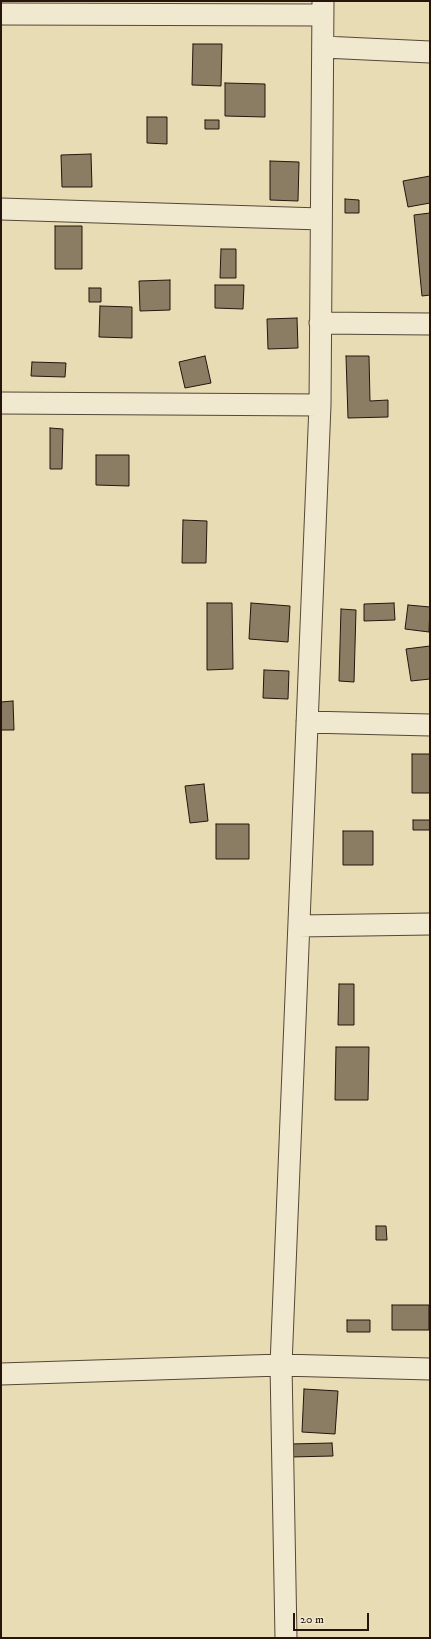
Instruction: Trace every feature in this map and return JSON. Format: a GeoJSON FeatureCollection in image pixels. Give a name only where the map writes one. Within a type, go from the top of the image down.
{"type":"FeatureCollection","features":[{"type":"Feature","properties":{"kind":"street"},"geometry":{"type":"LineString","coordinates":[[1,14],[323,8],[320,405],[281,1364],[286,1638]]}},
{"type":"Feature","properties":{"kind":"street"},"geometry":{"type":"LineString","coordinates":[[322,47],[430,52]]}},
{"type":"Feature","properties":{"kind":"street"},"geometry":{"type":"LineString","coordinates":[[1,209],[321,219]]}},
{"type":"Feature","properties":{"kind":"street"},"geometry":{"type":"LineString","coordinates":[[320,323],[430,324]]}},
{"type":"Feature","properties":{"kind":"street"},"geometry":{"type":"LineString","coordinates":[[1,403],[320,405]]}},
{"type":"Feature","properties":{"kind":"street"},"geometry":{"type":"LineString","coordinates":[[307,722],[430,725]]}},
{"type":"Feature","properties":{"kind":"street"},"geometry":{"type":"LineString","coordinates":[[299,926],[430,924]]}},
{"type":"Feature","properties":{"kind":"street"},"geometry":{"type":"LineString","coordinates":[[1,1374],[281,1364],[430,1368]]}},
{"type":"Feature","properties":{"kind":"building"},"geometry":{"type":"Polygon","coordinates":[[[193,44],[222,44],[221,86],[192,85],[193,44]]]}},
{"type":"Feature","properties":{"kind":"building"},"geometry":{"type":"Polygon","coordinates":[[[225,83],[265,84],[265,117],[225,116],[225,83]]]}},
{"type":"Feature","properties":{"kind":"building"},"geometry":{"type":"Polygon","coordinates":[[[147,117],[167,117],[167,144],[147,143],[147,117]]]}},
{"type":"Feature","properties":{"kind":"building"},"geometry":{"type":"Polygon","coordinates":[[[205,120],[219,120],[219,129],[205,129],[205,120]]]}},
{"type":"Feature","properties":{"kind":"building"},"geometry":{"type":"Polygon","coordinates":[[[91,154],[92,187],[62,187],[61,155],[91,154]]]}},
{"type":"Feature","properties":{"kind":"building"},"geometry":{"type":"Polygon","coordinates":[[[270,161],[299,162],[298,201],[270,200],[270,161]]]}},
{"type":"Feature","properties":{"kind":"building"},"geometry":{"type":"Polygon","coordinates":[[[430,176],[430,203],[408,207],[403,181],[430,176]]]}},
{"type":"Feature","properties":{"kind":"building"},"geometry":{"type":"Polygon","coordinates":[[[345,199],[359,200],[359,213],[345,213],[345,199]]]}},
{"type":"Feature","properties":{"kind":"building"},"geometry":{"type":"Polygon","coordinates":[[[430,213],[430,295],[422,296],[414,215],[430,213]]]}},
{"type":"Feature","properties":{"kind":"building"},"geometry":{"type":"Polygon","coordinates":[[[55,226],[82,226],[82,269],[55,269],[55,226]]]}},
{"type":"Feature","properties":{"kind":"building"},"geometry":{"type":"Polygon","coordinates":[[[221,249],[236,249],[236,278],[220,278],[221,249]]]}},
{"type":"Feature","properties":{"kind":"building"},"geometry":{"type":"Polygon","coordinates":[[[170,280],[170,310],[140,311],[139,281],[170,280]]]}},
{"type":"Feature","properties":{"kind":"building"},"geometry":{"type":"Polygon","coordinates":[[[215,285],[244,285],[243,309],[215,308],[215,285]]]}},
{"type":"Feature","properties":{"kind":"building"},"geometry":{"type":"Polygon","coordinates":[[[89,288],[101,288],[101,302],[89,302],[89,288]]]}},
{"type":"Feature","properties":{"kind":"building"},"geometry":{"type":"Polygon","coordinates":[[[100,306],[132,307],[132,338],[99,337],[100,306]]]}},
{"type":"Feature","properties":{"kind":"building"},"geometry":{"type":"Polygon","coordinates":[[[297,318],[298,348],[268,349],[267,319],[297,318]]]}},
{"type":"Feature","properties":{"kind":"building"},"geometry":{"type":"Polygon","coordinates":[[[205,356],[211,383],[185,388],[179,362],[205,356]]]}},
{"type":"Feature","properties":{"kind":"building"},"geometry":{"type":"Polygon","coordinates":[[[346,356],[369,356],[370,401],[388,400],[388,417],[348,418],[346,356]]]}},
{"type":"Feature","properties":{"kind":"building"},"geometry":{"type":"Polygon","coordinates":[[[32,362],[66,363],[65,377],[31,376],[32,362]]]}},
{"type":"Feature","properties":{"kind":"building"},"geometry":{"type":"Polygon","coordinates":[[[50,428],[63,429],[62,469],[50,469],[50,428]]]}},
{"type":"Feature","properties":{"kind":"building"},"geometry":{"type":"Polygon","coordinates":[[[96,455],[129,455],[129,486],[96,485],[96,455]]]}},
{"type":"Feature","properties":{"kind":"building"},"geometry":{"type":"Polygon","coordinates":[[[183,520],[207,521],[206,563],[182,563],[183,520]]]}},
{"type":"Feature","properties":{"kind":"building"},"geometry":{"type":"Polygon","coordinates":[[[207,603],[232,603],[233,669],[207,670],[207,603]]]}},
{"type":"Feature","properties":{"kind":"building"},"geometry":{"type":"Polygon","coordinates":[[[251,603],[290,606],[288,642],[249,639],[251,603]]]}},
{"type":"Feature","properties":{"kind":"building"},"geometry":{"type":"Polygon","coordinates":[[[394,603],[395,620],[364,621],[364,604],[394,603]]]}},
{"type":"Feature","properties":{"kind":"building"},"geometry":{"type":"Polygon","coordinates":[[[408,605],[430,607],[429,632],[405,629],[408,605]]]}},
{"type":"Feature","properties":{"kind":"building"},"geometry":{"type":"Polygon","coordinates":[[[341,609],[356,610],[354,682],[339,681],[341,609]]]}},
{"type":"Feature","properties":{"kind":"building"},"geometry":{"type":"Polygon","coordinates":[[[430,646],[430,679],[411,681],[406,649],[430,646]]]}},
{"type":"Feature","properties":{"kind":"building"},"geometry":{"type":"Polygon","coordinates":[[[264,670],[289,671],[288,699],[263,698],[264,670]]]}},
{"type":"Feature","properties":{"kind":"building"},"geometry":{"type":"Polygon","coordinates":[[[13,701],[14,730],[1,730],[1,702],[13,701]]]}},
{"type":"Feature","properties":{"kind":"building"},"geometry":{"type":"Polygon","coordinates":[[[412,754],[430,754],[430,793],[412,793],[412,754]]]}},
{"type":"Feature","properties":{"kind":"building"},"geometry":{"type":"Polygon","coordinates":[[[204,784],[208,821],[190,823],[185,786],[204,784]]]}},
{"type":"Feature","properties":{"kind":"building"},"geometry":{"type":"Polygon","coordinates":[[[413,820],[430,820],[430,830],[413,830],[413,820]]]}},
{"type":"Feature","properties":{"kind":"building"},"geometry":{"type":"Polygon","coordinates":[[[216,824],[249,824],[249,859],[216,859],[216,824]]]}},
{"type":"Feature","properties":{"kind":"building"},"geometry":{"type":"Polygon","coordinates":[[[343,831],[373,831],[373,865],[343,865],[343,831]]]}},
{"type":"Feature","properties":{"kind":"building"},"geometry":{"type":"Polygon","coordinates":[[[339,984],[354,984],[354,1025],[338,1025],[339,984]]]}},
{"type":"Feature","properties":{"kind":"building"},"geometry":{"type":"Polygon","coordinates":[[[336,1047],[369,1047],[368,1100],[335,1100],[336,1047]]]}},
{"type":"Feature","properties":{"kind":"building"},"geometry":{"type":"Polygon","coordinates":[[[376,1226],[386,1226],[387,1240],[376,1240],[376,1226]]]}},
{"type":"Feature","properties":{"kind":"building"},"geometry":{"type":"Polygon","coordinates":[[[392,1305],[429,1305],[429,1330],[392,1330],[392,1305]]]}},
{"type":"Feature","properties":{"kind":"building"},"geometry":{"type":"Polygon","coordinates":[[[347,1320],[370,1320],[370,1332],[347,1332],[347,1320]]]}},
{"type":"Feature","properties":{"kind":"building"},"geometry":{"type":"Polygon","coordinates":[[[304,1389],[338,1391],[335,1434],[302,1432],[304,1389]]]}},
{"type":"Feature","properties":{"kind":"building"},"geometry":{"type":"Polygon","coordinates":[[[332,1443],[333,1456],[290,1457],[290,1444],[332,1443]]]}}]}
